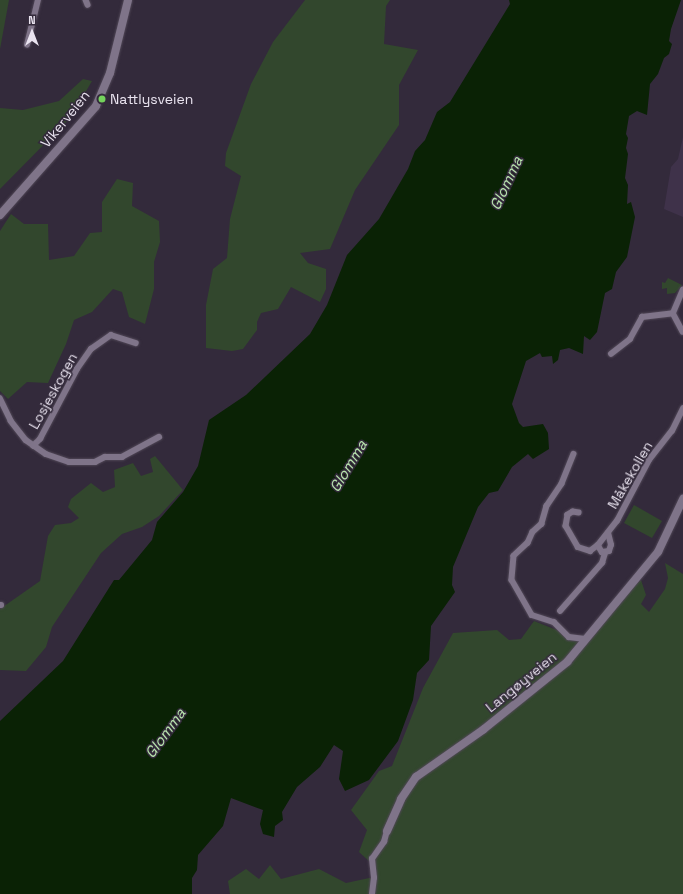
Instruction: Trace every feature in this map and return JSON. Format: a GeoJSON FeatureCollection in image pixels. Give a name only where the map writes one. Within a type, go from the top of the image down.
{"type":"FeatureCollection","features":[{"type":"Feature","properties":{"kind":"main road","name":"Vikerveien"},"geometry":{"type":"LineString","coordinates":[[0,215],[96,106],[110,73],[128,0]]}},
{"type":"Feature","properties":{"kind":"main road","name":"Langøyveien"},"geometry":{"type":"LineString","coordinates":[[387,831],[401,799],[416,777],[553,675],[645,568],[664,543],[683,499]]}},
{"type":"Feature","properties":{"kind":"street"},"geometry":{"type":"LineString","coordinates":[[27,45],[38,0]]}},
{"type":"Feature","properties":{"kind":"street"},"geometry":{"type":"LineString","coordinates":[[673,313],[683,290]]}},
{"type":"Feature","properties":{"kind":"street"},"geometry":{"type":"LineString","coordinates":[[673,313],[683,332]]}},
{"type":"Feature","properties":{"kind":"street"},"geometry":{"type":"LineString","coordinates":[[611,354],[630,339],[642,317],[673,313]]}},
{"type":"Feature","properties":{"kind":"street","name":"Losjeskogen"},"geometry":{"type":"LineString","coordinates":[[33,446],[40,439],[77,369],[91,349],[111,336],[136,342]]}},
{"type":"Feature","properties":{"kind":"street"},"geometry":{"type":"LineString","coordinates":[[0,398],[19,433],[33,446],[69,462],[86,463],[105,457],[128,455],[159,437]]}},
{"type":"Feature","properties":{"kind":"street","name":"Måkekollen"},"geometry":{"type":"LineString","coordinates":[[598,545],[621,514],[649,460],[672,431],[683,408]]}},
{"type":"Feature","properties":{"kind":"street"},"geometry":{"type":"LineString","coordinates":[[574,454],[562,484],[547,506],[542,524],[514,556],[512,580],[532,615],[554,622],[569,637],[585,639]]}},
{"type":"Feature","properties":{"kind":"street"},"geometry":{"type":"LineString","coordinates":[[579,513],[573,512],[566,520],[566,526],[573,541],[583,550],[590,551],[598,545],[605,553]]}},
{"type":"Feature","properties":{"kind":"street"},"geometry":{"type":"LineString","coordinates":[[560,611],[600,567],[605,553],[611,548],[608,533]]}},
{"type":"Feature","properties":{"kind":"street"},"geometry":{"type":"LineString","coordinates":[[372,894],[374,878],[372,859],[384,842],[387,831]]}},
{"type":"Feature","properties":{"kind":"shaded area"},"geometry":{"type":"Polygon","coordinates":[[[0,0],[9,0],[0,49],[0,0]]]}},
{"type":"Feature","properties":{"kind":"shaded area"},"geometry":{"type":"Polygon","coordinates":[[[305,0],[390,0],[386,6],[384,44],[418,50],[399,85],[399,125],[355,190],[330,249],[300,253],[308,263],[326,269],[326,289],[320,302],[291,287],[278,309],[261,313],[257,322],[257,330],[243,349],[232,351],[206,348],[206,305],[213,269],[227,258],[230,219],[241,176],[225,166],[226,153],[251,84],[273,42],[305,0]]]}},
{"type":"Feature","properties":{"kind":"shaded area"},"geometry":{"type":"Polygon","coordinates":[[[83,79],[92,81],[71,117],[0,189],[0,108],[23,110],[59,101],[83,79]]]}},
{"type":"Feature","properties":{"kind":"shaded area"},"geometry":{"type":"Polygon","coordinates":[[[683,137],[683,217],[664,209],[671,167],[678,159],[683,137]]]}},
{"type":"Feature","properties":{"kind":"shaded area"},"geometry":{"type":"Polygon","coordinates":[[[117,179],[133,183],[132,206],[159,221],[160,242],[154,262],[154,289],[145,324],[129,317],[122,292],[113,289],[92,312],[74,320],[66,344],[48,383],[27,382],[8,399],[0,391],[0,231],[11,214],[24,224],[48,224],[49,260],[74,256],[90,233],[102,232],[102,202],[117,179]]]}},
{"type":"Feature","properties":{"kind":"shaded area"},"geometry":{"type":"Polygon","coordinates":[[[668,278],[682,285],[675,293],[667,294],[667,288],[662,289],[662,282],[665,283],[668,278]]]}},
{"type":"Feature","properties":{"kind":"shaded area"},"geometry":{"type":"Polygon","coordinates":[[[155,456],[183,490],[159,516],[142,527],[122,534],[101,553],[52,627],[46,647],[26,671],[0,670],[0,609],[40,581],[48,536],[55,525],[71,523],[79,518],[68,507],[71,499],[91,483],[103,492],[115,487],[114,470],[133,463],[141,476],[153,472],[150,459],[155,456]]]}},
{"type":"Feature","properties":{"kind":"shaded area"},"geometry":{"type":"Polygon","coordinates":[[[634,505],[662,521],[652,538],[624,523],[634,505]]]}},
{"type":"Feature","properties":{"kind":"shaded area"},"geometry":{"type":"Polygon","coordinates":[[[665,563],[683,574],[683,894],[230,894],[228,881],[246,869],[259,879],[270,865],[281,879],[319,869],[346,883],[374,877],[372,864],[359,852],[367,830],[351,810],[379,771],[392,766],[423,688],[453,633],[497,630],[509,640],[521,639],[534,621],[574,637],[590,637],[628,592],[641,580],[646,595],[641,604],[649,612],[665,589],[668,578],[665,563]]]}},
{"type":"Feature","properties":{"kind":"water","name":"Glomma"},"geometry":{"type":"Polygon","coordinates":[[[509,0],[681,0],[671,29],[669,41],[672,44],[669,54],[664,58],[658,74],[650,84],[647,115],[637,111],[629,116],[626,134],[628,138],[626,148],[628,154],[625,178],[628,185],[627,204],[631,202],[635,217],[627,257],[616,272],[612,289],[605,293],[597,332],[590,340],[584,336],[583,354],[569,348],[560,350],[558,360],[553,364],[552,356],[542,357],[540,353],[526,361],[512,404],[519,423],[523,427],[543,424],[548,433],[549,449],[533,459],[528,454],[512,467],[498,491],[489,493],[478,507],[453,567],[452,585],[455,592],[431,626],[429,660],[417,673],[413,700],[398,741],[369,780],[345,791],[339,779],[343,751],[334,745],[320,767],[297,787],[282,812],[283,820],[275,826],[274,837],[263,834],[260,824],[263,810],[231,798],[223,826],[198,855],[197,870],[192,878],[192,894],[0,894],[0,721],[63,661],[114,580],[119,580],[152,540],[157,522],[183,492],[198,466],[209,420],[246,395],[310,334],[327,305],[347,255],[379,219],[408,169],[415,151],[425,140],[437,112],[450,102],[510,4],[509,0]]]}},
{"type":"Feature","properties":{"kind":"place","name":"Nattlysveien"},"geometry":{"type":"Point","coordinates":[102,99]}}]}
